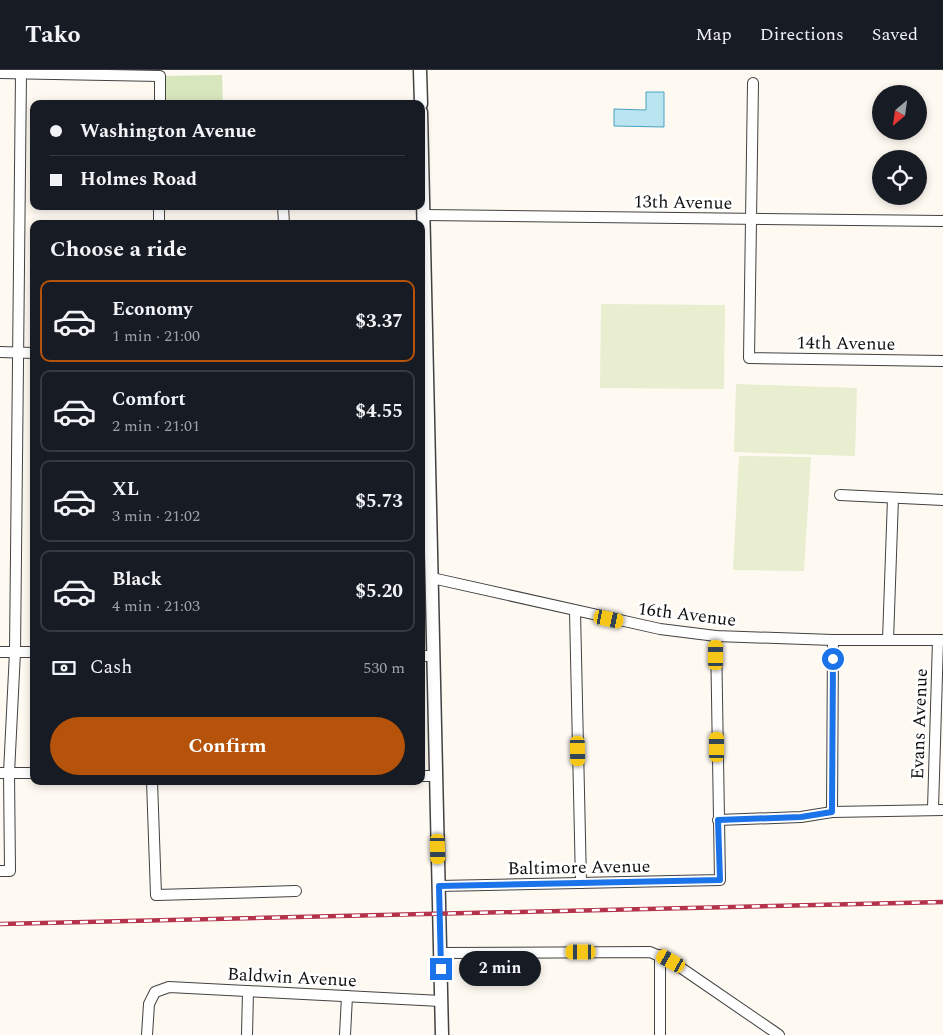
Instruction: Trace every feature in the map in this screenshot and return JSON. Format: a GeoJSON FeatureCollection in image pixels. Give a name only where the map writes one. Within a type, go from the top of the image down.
{"type":"FeatureCollection","features":[{"type":"Feature","properties":{"kind":"street"},"geometry":{"type":"LineString","coordinates":[[420,72],[421,100]]}},
{"type":"Feature","properties":{"kind":"street"},"geometry":{"type":"LineString","coordinates":[[0,73],[160,76],[160,100]]}},
{"type":"Feature","properties":{"kind":"street"},"geometry":{"type":"LineString","coordinates":[[5,871],[5,773],[15,652],[21,73]]}},
{"type":"Feature","properties":{"kind":"street"},"geometry":{"type":"LineString","coordinates":[[751,219],[753,83]]}},
{"type":"Feature","properties":{"kind":"street"},"geometry":{"type":"LineString","coordinates":[[424,210],[424,220]]}},
{"type":"Feature","properties":{"kind":"street","name":"13th Avenue"},"geometry":{"type":"LineString","coordinates":[[424,215],[943,221]]}},
{"type":"Feature","properties":{"kind":"street","name":"14th Avenue"},"geometry":{"type":"LineString","coordinates":[[751,219],[749,358],[943,361]]}},
{"type":"Feature","properties":{"kind":"street"},"geometry":{"type":"LineString","coordinates":[[0,352],[30,353]]}},
{"type":"Feature","properties":{"kind":"street"},"geometry":{"type":"LineString","coordinates":[[425,386],[432,578],[428,656],[436,776],[442,1035]]}},
{"type":"Feature","properties":{"kind":"street"},"geometry":{"type":"LineString","coordinates":[[840,495],[943,500]]}},
{"type":"Feature","properties":{"kind":"street"},"geometry":{"type":"LineString","coordinates":[[888,640],[893,498]]}},
{"type":"Feature","properties":{"kind":"street","name":"16th Avenue"},"geometry":{"type":"LineString","coordinates":[[432,578],[660,630],[716,636],[833,640],[940,640]]}},
{"type":"Feature","properties":{"kind":"street"},"geometry":{"type":"LineString","coordinates":[[575,612],[581,883]]}},
{"type":"Feature","properties":{"kind":"street"},"geometry":{"type":"LineString","coordinates":[[716,636],[718,820],[801,817],[832,812],[938,810]]}},
{"type":"Feature","properties":{"kind":"street"},"geometry":{"type":"LineString","coordinates":[[832,812],[833,640]]}},
{"type":"Feature","properties":{"kind":"street","name":"Evans Avenue"},"geometry":{"type":"LineString","coordinates":[[938,810],[940,640]]}},
{"type":"Feature","properties":{"kind":"street"},"geometry":{"type":"LineString","coordinates":[[0,652],[30,652]]}},
{"type":"Feature","properties":{"kind":"street"},"geometry":{"type":"LineString","coordinates":[[5,773],[30,773]]}},
{"type":"Feature","properties":{"kind":"street"},"geometry":{"type":"LineString","coordinates":[[425,776],[436,776]]}},
{"type":"Feature","properties":{"kind":"street"},"geometry":{"type":"LineString","coordinates":[[152,785],[156,895],[296,891]]}},
{"type":"Feature","properties":{"kind":"street","name":"Baltimore Avenue"},"geometry":{"type":"LineString","coordinates":[[439,886],[720,880],[718,820]]}},
{"type":"Feature","properties":{"kind":"street"},"geometry":{"type":"LineString","coordinates":[[441,953],[640,952],[660,955],[779,1035]]}},
{"type":"Feature","properties":{"kind":"street"},"geometry":{"type":"LineString","coordinates":[[660,955],[660,1035]]}},
{"type":"Feature","properties":{"kind":"street","name":"Baldwin Avenue"},"geometry":{"type":"LineString","coordinates":[[147,1035],[149,1004],[155,992],[170,987],[441,1001]]}},
{"type":"Feature","properties":{"kind":"street"},"geometry":{"type":"LineString","coordinates":[[247,1035],[248,991]]}},
{"type":"Feature","properties":{"kind":"street"},"geometry":{"type":"LineString","coordinates":[[345,1035],[347,996]]}},
{"type":"Feature","properties":{"kind":"green space"},"geometry":{"type":"Polygon","coordinates":[[[222,75],[223,100],[160,100],[160,76],[222,75]]]}},
{"type":"Feature","properties":{"kind":"green space"},"geometry":{"type":"Polygon","coordinates":[[[601,304],[725,305],[724,389],[600,388],[601,304]]]}},
{"type":"Feature","properties":{"kind":"green space"},"geometry":{"type":"Polygon","coordinates":[[[736,384],[857,388],[855,456],[734,452],[736,384]]]}},
{"type":"Feature","properties":{"kind":"green space"},"geometry":{"type":"Polygon","coordinates":[[[739,456],[811,457],[804,571],[733,570],[739,456]]]}},
{"type":"Feature","properties":{"kind":"water"},"geometry":{"type":"Polygon","coordinates":[[[646,92],[664,92],[664,127],[614,126],[614,109],[646,110],[646,92]]]}},
{"type":"Feature","properties":{"kind":"railway"},"geometry":{"type":"LineString","coordinates":[[0,924],[943,902]]}},
{"type":"Feature","properties":{"kind":"route"},"geometry":{"type":"LineString","coordinates":[[441,969],[439,886],[720,880],[718,820],[801,817],[832,812],[833,659]]}}]}
